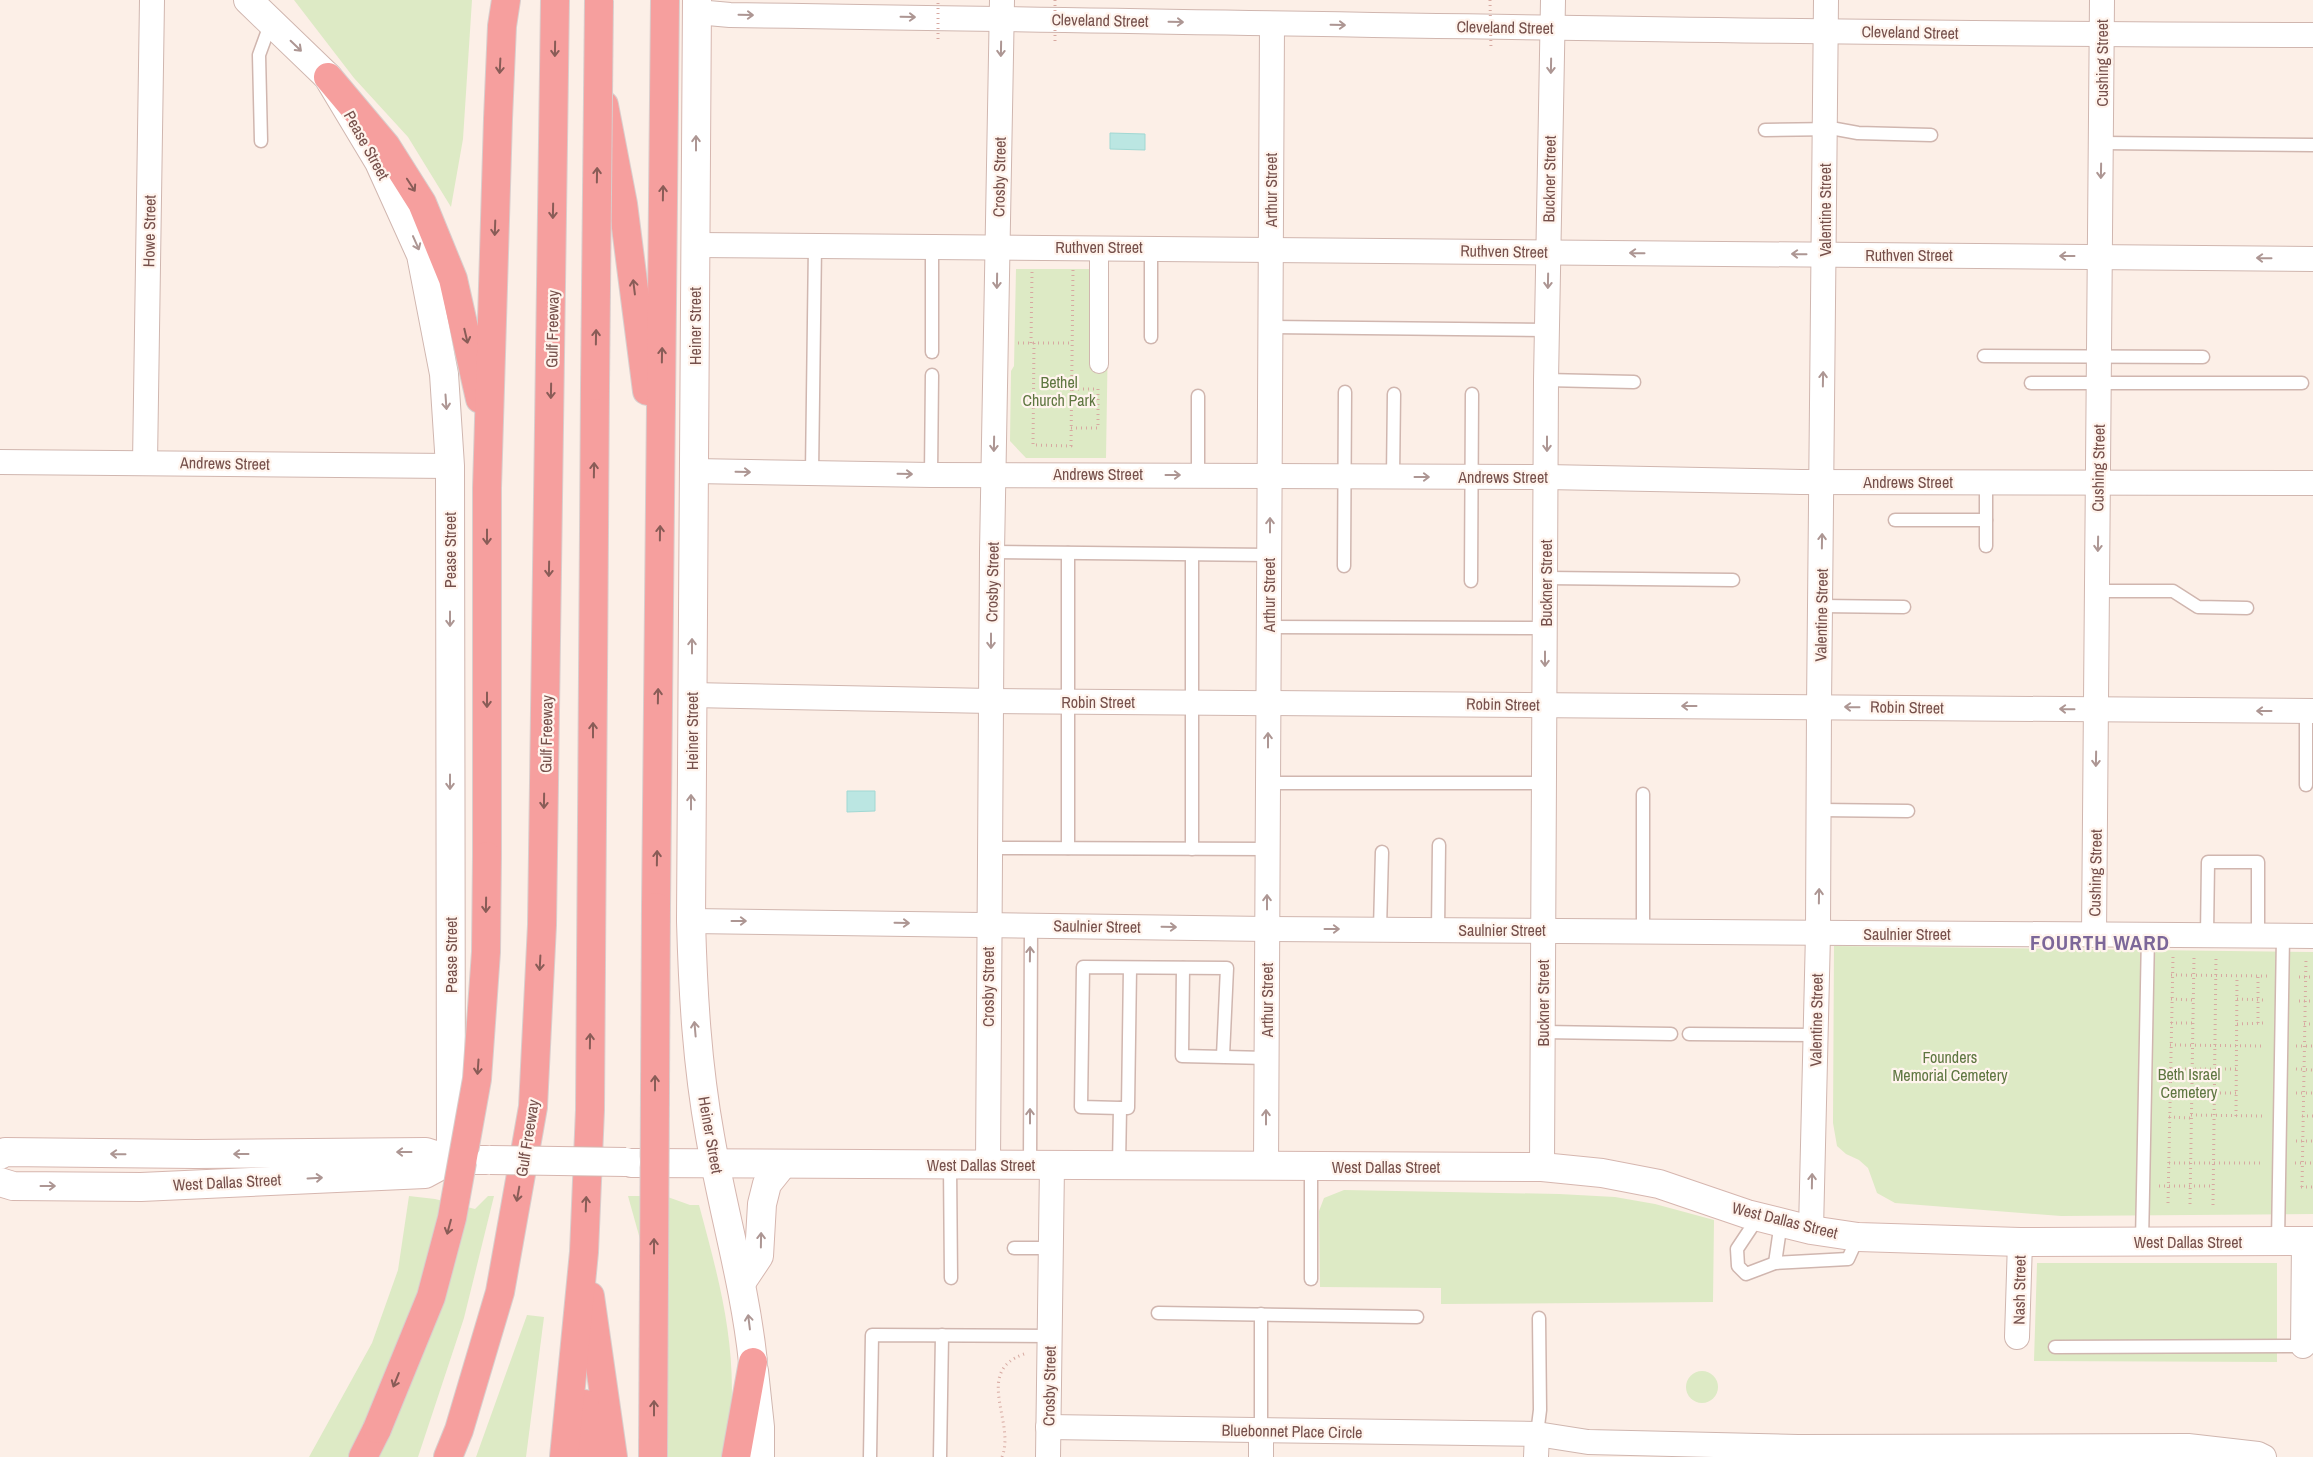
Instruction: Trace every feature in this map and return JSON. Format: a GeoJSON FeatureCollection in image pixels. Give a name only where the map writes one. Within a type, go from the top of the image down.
{"type":"FeatureCollection","features":[{"type":"Feature","properties":{"kind":"highway"},"geometry":{"type":"LineString","coordinates":[[365,1457],[431,1296],[452,1218],[477,1079],[486,952],[487,488],[498,119],[502,26],[506,0]]}},
{"type":"Feature","properties":{"kind":"highway","name":"Gulf Freeway"},"geometry":{"type":"LineString","coordinates":[[448,1457],[459,1430],[500,1292],[533,1107],[542,925],[550,520],[556,0]]}},
{"type":"Feature","properties":{"kind":"highway"},"geometry":{"type":"LineString","coordinates":[[584,0],[623,204],[660,491]]}},
{"type":"Feature","properties":{"kind":"highway"},"geometry":{"type":"LineString","coordinates":[[585,1457],[584,1252],[590,1110],[599,0]]}},
{"type":"Feature","properties":{"kind":"highway"},"geometry":{"type":"LineString","coordinates":[[653,1457],[656,907],[665,0]]}},
{"type":"Feature","properties":{"kind":"highway"},"geometry":{"type":"LineString","coordinates":[[328,77],[386,146],[422,203],[453,279],[480,398],[487,488]]}},
{"type":"Feature","properties":{"kind":"highway"},"geometry":{"type":"LineString","coordinates":[[564,1457],[584,1252]]}},
{"type":"Feature","properties":{"kind":"highway"},"geometry":{"type":"LineString","coordinates":[[584,1252],[613,1457]]}},
{"type":"Feature","properties":{"kind":"highway"},"geometry":{"type":"LineString","coordinates":[[736,1457],[753,1362]]}},
{"type":"Feature","properties":{"kind":"highway"},"geometry":{"type":"LineString","coordinates":[[443,1457],[459,1430]]}},
{"type":"Feature","properties":{"kind":"main road","name":"Pease Street"},"geometry":{"type":"LineString","coordinates":[[248,0],[328,77],[379,162],[421,255],[444,374],[450,466],[451,1160]]}},
{"type":"Feature","properties":{"kind":"main road","name":"Heiner Street"},"geometry":{"type":"LineString","coordinates":[[697,6],[691,921],[693,999],[698,1058],[716,1164],[742,1283],[760,1427],[760,1457]]}},
{"type":"Feature","properties":{"kind":"main road","name":"West Dallas Street"},"geometry":{"type":"LineString","coordinates":[[0,1155],[5,1152],[214,1154],[426,1152],[451,1160],[716,1164],[1542,1167],[1602,1173],[1659,1184],[1811,1230],[1858,1237],[2020,1242],[2298,1241]]}},
{"type":"Feature","properties":{"kind":"main road"},"geometry":{"type":"LineString","coordinates":[[214,1154],[214,1183]]}},
{"type":"Feature","properties":{"kind":"main road","name":"West Dallas Street"},"geometry":{"type":"LineString","coordinates":[[0,1182],[13,1186],[141,1187],[425,1174],[451,1160]]}},
{"type":"Feature","properties":{"kind":"main road"},"geometry":{"type":"LineString","coordinates":[[742,1283],[759,1256],[762,1204],[767,1184],[783,1164]]}},
{"type":"Feature","properties":{"kind":"street","name":"Howe Street"},"geometry":{"type":"LineString","coordinates":[[145,463],[152,0]]}},
{"type":"Feature","properties":{"kind":"street","name":"Buckner Street"},"geometry":{"type":"LineString","coordinates":[[1542,1167],[1546,380],[1552,0]]}},
{"type":"Feature","properties":{"kind":"street","name":"Valentine Street"},"geometry":{"type":"LineString","coordinates":[[1811,1230],[1820,810],[1819,707],[1825,255],[1826,0]]}},
{"type":"Feature","properties":{"kind":"street","name":"Cushing Street"},"geometry":{"type":"LineString","coordinates":[[2094,935],[2102,0]]}},
{"type":"Feature","properties":{"kind":"street","name":"Cleveland Street"},"geometry":{"type":"LineString","coordinates":[[697,6],[730,15],[1002,9],[1272,24],[2102,35],[2313,35]]}},
{"type":"Feature","properties":{"kind":"street","name":"Crosby Street"},"geometry":{"type":"LineString","coordinates":[[988,1165],[988,848],[1002,9]]}},
{"type":"Feature","properties":{"kind":"street","name":"Arthur Street"},"geometry":{"type":"LineString","coordinates":[[1266,1166],[1272,24]]}},
{"type":"Feature","properties":{"kind":"street","name":"Ruthven Street"},"geometry":{"type":"LineString","coordinates":[[696,245],[998,246],[2313,259]]}},
{"type":"Feature","properties":{"kind":"street"},"geometry":{"type":"LineString","coordinates":[[1099,247],[1099,364]]}},
{"type":"Feature","properties":{"kind":"street","name":"Andrews Street"},"geometry":{"type":"LineString","coordinates":[[0,462],[450,466]]}},
{"type":"Feature","properties":{"kind":"street","name":"Andrews Street"},"geometry":{"type":"LineString","coordinates":[[694,471],[931,475],[1270,475],[1822,482],[2313,483]]}},
{"type":"Feature","properties":{"kind":"street","name":"Robin Street"},"geometry":{"type":"LineString","coordinates":[[692,695],[991,702],[1269,702],[2310,711]]}},
{"type":"Feature","properties":{"kind":"street","name":"Saulnier Street"},"geometry":{"type":"LineString","coordinates":[[691,921],[1380,930],[2148,935],[2212,945],[2258,936],[2283,936],[2310,945]]}},
{"type":"Feature","properties":{"kind":"street","name":"Crosby Street"},"geometry":{"type":"LineString","coordinates":[[1041,1165],[1051,1248],[1048,1457]]}},
{"type":"Feature","properties":{"kind":"street"},"geometry":{"type":"LineString","coordinates":[[2298,1241],[2308,1346]]}},
{"type":"Feature","properties":{"kind":"street","name":"Nash Street"},"geometry":{"type":"LineString","coordinates":[[2017,1337],[2020,1242]]}},
{"type":"Feature","properties":{"kind":"street","name":"Bluebonnet Place Circle"},"geometry":{"type":"LineString","coordinates":[[1048,1427],[1261,1431],[1536,1446],[1588,1442],[1798,1452],[2188,1446],[2258,1454],[2264,1457]]}},
{"type":"Feature","properties":{"kind":"street"},"geometry":{"type":"LineString","coordinates":[[1261,1431],[1261,1457]]}},
{"type":"Feature","properties":{"kind":"lane"},"geometry":{"type":"LineString","coordinates":[[260,141],[259,55],[271,22]]}},
{"type":"Feature","properties":{"kind":"lane"},"geometry":{"type":"LineString","coordinates":[[1764,130],[1826,129],[1858,133],[1931,135]]}},
{"type":"Feature","properties":{"kind":"lane"},"geometry":{"type":"LineString","coordinates":[[2101,143],[2313,145]]}},
{"type":"Feature","properties":{"kind":"lane"},"geometry":{"type":"LineString","coordinates":[[812,473],[815,245]]}},
{"type":"Feature","properties":{"kind":"lane"},"geometry":{"type":"LineString","coordinates":[[932,246],[932,352]]}},
{"type":"Feature","properties":{"kind":"lane"},"geometry":{"type":"LineString","coordinates":[[1151,248],[1151,337]]}},
{"type":"Feature","properties":{"kind":"lane"},"geometry":{"type":"LineString","coordinates":[[1270,327],[1547,330]]}},
{"type":"Feature","properties":{"kind":"lane"},"geometry":{"type":"LineString","coordinates":[[1984,356],[2203,356]]}},
{"type":"Feature","properties":{"kind":"lane"},"geometry":{"type":"LineString","coordinates":[[931,475],[932,375]]}},
{"type":"Feature","properties":{"kind":"lane"},"geometry":{"type":"LineString","coordinates":[[1546,380],[1634,382]]}},
{"type":"Feature","properties":{"kind":"lane"},"geometry":{"type":"LineString","coordinates":[[2032,383],[2302,383]]}},
{"type":"Feature","properties":{"kind":"lane"},"geometry":{"type":"LineString","coordinates":[[1344,566],[1345,392]]}},
{"type":"Feature","properties":{"kind":"lane"},"geometry":{"type":"LineString","coordinates":[[1392,477],[1394,394]]}},
{"type":"Feature","properties":{"kind":"lane"},"geometry":{"type":"LineString","coordinates":[[1471,581],[1472,394]]}},
{"type":"Feature","properties":{"kind":"lane"},"geometry":{"type":"LineString","coordinates":[[1198,396],[1198,475]]}},
{"type":"Feature","properties":{"kind":"lane"},"geometry":{"type":"LineString","coordinates":[[1986,483],[1986,546]]}},
{"type":"Feature","properties":{"kind":"lane"},"geometry":{"type":"LineString","coordinates":[[1895,520],[1986,520]]}},
{"type":"Feature","properties":{"kind":"lane"},"geometry":{"type":"LineString","coordinates":[[992,552],[1269,555]]}},
{"type":"Feature","properties":{"kind":"lane"},"geometry":{"type":"LineString","coordinates":[[1068,553],[1068,848]]}},
{"type":"Feature","properties":{"kind":"lane"},"geometry":{"type":"LineString","coordinates":[[1192,555],[1192,849]]}},
{"type":"Feature","properties":{"kind":"lane"},"geometry":{"type":"LineString","coordinates":[[1546,578],[1733,580]]}},
{"type":"Feature","properties":{"kind":"lane"},"geometry":{"type":"LineString","coordinates":[[2097,591],[2173,591],[2198,607],[2247,608]]}},
{"type":"Feature","properties":{"kind":"lane"},"geometry":{"type":"LineString","coordinates":[[1821,606],[1904,607]]}},
{"type":"Feature","properties":{"kind":"lane"},"geometry":{"type":"LineString","coordinates":[[1269,626],[1545,628]]}},
{"type":"Feature","properties":{"kind":"lane"},"geometry":{"type":"LineString","coordinates":[[2306,785],[2310,711]]}},
{"type":"Feature","properties":{"kind":"lane"},"geometry":{"type":"LineString","coordinates":[[1268,782],[1544,783]]}},
{"type":"Feature","properties":{"kind":"lane"},"geometry":{"type":"LineString","coordinates":[[1642,931],[1643,794]]}},
{"type":"Feature","properties":{"kind":"lane"},"geometry":{"type":"LineString","coordinates":[[1820,810],[1908,810]]}},
{"type":"Feature","properties":{"kind":"lane"},"geometry":{"type":"LineString","coordinates":[[1438,930],[1439,845]]}},
{"type":"Feature","properties":{"kind":"lane"},"geometry":{"type":"LineString","coordinates":[[988,848],[1268,850]]}},
{"type":"Feature","properties":{"kind":"lane"},"geometry":{"type":"LineString","coordinates":[[1380,930],[1382,852]]}},
{"type":"Feature","properties":{"kind":"lane"},"geometry":{"type":"LineString","coordinates":[[2212,945],[2208,862],[2258,862],[2258,936]]}},
{"type":"Feature","properties":{"kind":"lane"},"geometry":{"type":"LineString","coordinates":[[1031,924],[1041,1165]]}},
{"type":"Feature","properties":{"kind":"lane"},"geometry":{"type":"LineString","coordinates":[[2142,1242],[2148,935]]}},
{"type":"Feature","properties":{"kind":"lane"},"geometry":{"type":"LineString","coordinates":[[2283,936],[2279,1163],[2298,1241]]}},
{"type":"Feature","properties":{"kind":"lane"},"geometry":{"type":"LineString","coordinates":[[1130,968],[1128,1108],[1081,1108],[1083,967],[1226,968],[1224,1056]]}},
{"type":"Feature","properties":{"kind":"lane"},"geometry":{"type":"LineString","coordinates":[[1183,968],[1182,1056],[1267,1058]]}},
{"type":"Feature","properties":{"kind":"lane"},"geometry":{"type":"LineString","coordinates":[[1543,1032],[1671,1034]]}},
{"type":"Feature","properties":{"kind":"lane"},"geometry":{"type":"LineString","coordinates":[[1689,1034],[1816,1036]]}},
{"type":"Feature","properties":{"kind":"lane"},"geometry":{"type":"LineString","coordinates":[[1120,1108],[1120,1165]]}},
{"type":"Feature","properties":{"kind":"lane"},"geometry":{"type":"LineString","coordinates":[[950,1165],[951,1278]]}},
{"type":"Feature","properties":{"kind":"lane"},"geometry":{"type":"LineString","coordinates":[[1311,1279],[1312,1166]]}},
{"type":"Feature","properties":{"kind":"lane"},"geometry":{"type":"LineString","coordinates":[[1770,1219],[1738,1249],[1738,1266],[1746,1274],[1775,1263],[1848,1259],[1858,1237]]}},
{"type":"Feature","properties":{"kind":"lane"},"geometry":{"type":"LineString","coordinates":[[1770,1219],[1775,1263]]}},
{"type":"Feature","properties":{"kind":"lane"},"geometry":{"type":"LineString","coordinates":[[1014,1248],[1051,1248]]}},
{"type":"Feature","properties":{"kind":"lane"},"geometry":{"type":"LineString","coordinates":[[1158,1313],[1417,1317]]}},
{"type":"Feature","properties":{"kind":"lane"},"geometry":{"type":"LineString","coordinates":[[1261,1314],[1261,1431]]}},
{"type":"Feature","properties":{"kind":"lane"},"geometry":{"type":"LineString","coordinates":[[1536,1446],[1540,1410],[1539,1318]]}},
{"type":"Feature","properties":{"kind":"lane"},"geometry":{"type":"LineString","coordinates":[[870,1457],[872,1335],[1050,1336]]}},
{"type":"Feature","properties":{"kind":"lane"},"geometry":{"type":"LineString","coordinates":[[940,1457],[942,1335]]}},
{"type":"Feature","properties":{"kind":"lane"},"geometry":{"type":"LineString","coordinates":[[2055,1347],[2308,1346]]}},
{"type":"Feature","properties":{"kind":"path"},"geometry":{"type":"LineString","coordinates":[[938,0],[938,39]]}},
{"type":"Feature","properties":{"kind":"path"},"geometry":{"type":"LineString","coordinates":[[1055,0],[1055,41]]}},
{"type":"Feature","properties":{"kind":"path"},"geometry":{"type":"LineString","coordinates":[[1490,0],[1490,50]]}},
{"type":"Feature","properties":{"kind":"path"},"geometry":{"type":"LineString","coordinates":[[1032,247],[1033,445],[1071,446],[1073,247]]}},
{"type":"Feature","properties":{"kind":"path"},"geometry":{"type":"LineString","coordinates":[[996,343],[1072,342]]}},
{"type":"Feature","properties":{"kind":"path"},"geometry":{"type":"LineString","coordinates":[[1071,428],[1098,428],[1098,389],[1072,389]]}},
{"type":"Feature","properties":{"kind":"path"},"geometry":{"type":"LineString","coordinates":[[2212,945],[2216,976],[2213,1205]]}},
{"type":"Feature","properties":{"kind":"path"},"geometry":{"type":"LineString","coordinates":[[2302,1187],[2305,1046],[2310,945]]}},
{"type":"Feature","properties":{"kind":"path"},"geometry":{"type":"LineString","coordinates":[[2190,1204],[2194,956]]}},
{"type":"Feature","properties":{"kind":"path"},"geometry":{"type":"LineString","coordinates":[[2168,1203],[2172,958]]}},
{"type":"Feature","properties":{"kind":"path"},"geometry":{"type":"LineString","coordinates":[[2171,976],[2282,976]]}},
{"type":"Feature","properties":{"kind":"path"},"geometry":{"type":"LineString","coordinates":[[2236,1116],[2238,976]]}},
{"type":"Feature","properties":{"kind":"path"},"geometry":{"type":"LineString","coordinates":[[2258,976],[2258,1024]]}},
{"type":"Feature","properties":{"kind":"path"},"geometry":{"type":"LineString","coordinates":[[2171,999],[2193,1000]]}},
{"type":"Feature","properties":{"kind":"path"},"geometry":{"type":"LineString","coordinates":[[2237,999],[2282,1000]]}},
{"type":"Feature","properties":{"kind":"path"},"geometry":{"type":"LineString","coordinates":[[2171,1023],[2193,1023]]}},
{"type":"Feature","properties":{"kind":"path"},"geometry":{"type":"LineString","coordinates":[[2237,1024],[2281,1023]]}},
{"type":"Feature","properties":{"kind":"path"},"geometry":{"type":"LineString","coordinates":[[2170,1044],[2313,1046]]}},
{"type":"Feature","properties":{"kind":"path"},"geometry":{"type":"LineString","coordinates":[[2170,1069],[2236,1069]]}},
{"type":"Feature","properties":{"kind":"path"},"geometry":{"type":"LineString","coordinates":[[2170,1093],[2236,1093]]}},
{"type":"Feature","properties":{"kind":"path"},"geometry":{"type":"LineString","coordinates":[[2170,1117],[2214,1115],[2313,1116]]}},
{"type":"Feature","properties":{"kind":"path"},"geometry":{"type":"LineString","coordinates":[[2169,1163],[2313,1164]]}},
{"type":"Feature","properties":{"kind":"path"},"geometry":{"type":"LineString","coordinates":[[2143,1186],[2212,1186]]}},
{"type":"Feature","properties":{"kind":"path"},"geometry":{"type":"LineString","coordinates":[[1002,1457],[1004,1422],[998,1402],[999,1379],[1012,1358],[1024,1354]]}},
{"type":"Feature","properties":{"kind":"green space"},"geometry":{"type":"Polygon","coordinates":[[[294,0],[472,0],[463,139],[451,207],[408,137],[354,78],[294,0]]]}},
{"type":"Feature","properties":{"kind":"green space","name":"Bethel Church Park"},"geometry":{"type":"Polygon","coordinates":[[[1016,269],[1109,269],[1106,458],[1026,458],[1010,441],[1016,269]]]}},
{"type":"Feature","properties":{"kind":"green space"},"geometry":{"type":"Polygon","coordinates":[[[1834,946],[2313,952],[2313,1214],[2061,1216],[1895,1203],[1877,1193],[1868,1168],[1837,1146],[1833,1123],[1834,946]]]}},
{"type":"Feature","properties":{"kind":"green space"},"geometry":{"type":"Polygon","coordinates":[[[1344,1190],[1559,1194],[1615,1197],[1655,1204],[1714,1220],[1713,1302],[1441,1304],[1441,1288],[1320,1287],[1319,1211],[1324,1198],[1344,1190]]]}},
{"type":"Feature","properties":{"kind":"green space"},"geometry":{"type":"Polygon","coordinates":[[[409,1196],[435,1199],[475,1209],[488,1196],[494,1196],[464,1318],[418,1457],[309,1457],[372,1343],[398,1270],[409,1196]]]}},
{"type":"Feature","properties":{"kind":"green space"},"geometry":{"type":"Polygon","coordinates":[[[628,1196],[665,1196],[690,1205],[699,1205],[716,1269],[728,1329],[732,1390],[726,1457],[664,1457],[660,1311],[628,1196]]]}},
{"type":"Feature","properties":{"kind":"green space"},"geometry":{"type":"Polygon","coordinates":[[[2037,1263],[2277,1263],[2277,1362],[2034,1361],[2037,1263]]]}},
{"type":"Feature","properties":{"kind":"green space"},"geometry":{"type":"Polygon","coordinates":[[[527,1315],[544,1317],[526,1457],[476,1457],[527,1315]]]}},
{"type":"Feature","properties":{"kind":"green space"},"geometry":{"type":"Polygon","coordinates":[[[1702,1371],[1708,1372],[1713,1376],[1717,1381],[1717,1393],[1713,1398],[1708,1402],[1702,1403],[1696,1402],[1691,1398],[1687,1393],[1686,1387],[1687,1381],[1691,1376],[1696,1372],[1702,1371]]]}},
{"type":"Feature","properties":{"kind":"water"},"geometry":{"type":"Polygon","coordinates":[[[1110,133],[1145,134],[1145,150],[1110,149],[1110,133]]]}},
{"type":"Feature","properties":{"kind":"water"},"geometry":{"type":"Polygon","coordinates":[[[847,791],[875,791],[875,811],[847,812],[847,791]]]}},
{"type":"Feature","properties":{"kind":"district","name":"FOURTH WARD"},"geometry":{"type":"Point","coordinates":[2100,943]}},
{"type":"Feature","properties":{"kind":"park label","name":"Founders Memorial Cemetery"},"geometry":{"type":"Point","coordinates":[1950,1066]}},
{"type":"Feature","properties":{"kind":"park label","name":"Beth Israel Cemetery"},"geometry":{"type":"Point","coordinates":[2189,1083]}}]}
